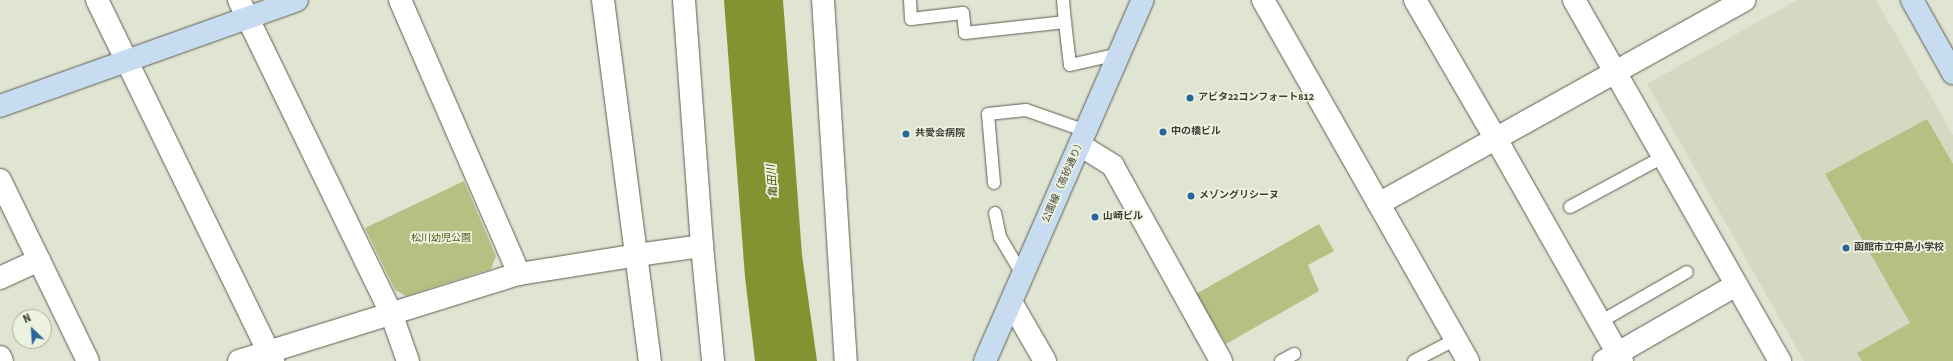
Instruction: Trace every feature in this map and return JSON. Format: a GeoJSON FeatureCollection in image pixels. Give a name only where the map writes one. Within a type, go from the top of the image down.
{"type":"FeatureCollection","features":[{"type":"Feature","properties":{"kind":"street"},"geometry":{"type":"LineString","coordinates":[[97,0],[271,356]]}},
{"type":"Feature","properties":{"kind":"street"},"geometry":{"type":"LineString","coordinates":[[0,106],[127,61],[243,9],[297,0]]}},
{"type":"Feature","properties":{"kind":"street"},"geometry":{"type":"LineString","coordinates":[[400,0],[519,274]]}},
{"type":"Feature","properties":{"kind":"street"},"geometry":{"type":"LineString","coordinates":[[603,0],[650,361]]}},
{"type":"Feature","properties":{"kind":"street"},"geometry":{"type":"LineString","coordinates":[[684,0],[702,246],[713,361]]}},
{"type":"Feature","properties":{"kind":"street"},"geometry":{"type":"LineString","coordinates":[[823,0],[846,361]]}},
{"type":"Feature","properties":{"kind":"street","name":"公園線（高砂通り）"},"geometry":{"type":"LineString","coordinates":[[984,361],[1143,0]]}},
{"type":"Feature","properties":{"kind":"street"},"geometry":{"type":"LineString","coordinates":[[1263,0],[1380,203],[1468,361]]}},
{"type":"Feature","properties":{"kind":"street"},"geometry":{"type":"LineString","coordinates":[[1415,0],[1600,322],[1614,358],[1736,285]]}},
{"type":"Feature","properties":{"kind":"street"},"geometry":{"type":"LineString","coordinates":[[1574,0],[1780,361]]}},
{"type":"Feature","properties":{"kind":"street"},"geometry":{"type":"LineString","coordinates":[[1912,0],[1953,73]]}},
{"type":"Feature","properties":{"kind":"street"},"geometry":{"type":"LineString","coordinates":[[1380,203],[1741,1]]}},
{"type":"Feature","properties":{"kind":"street"},"geometry":{"type":"LineString","coordinates":[[243,9],[392,313],[408,361]]}},
{"type":"Feature","properties":{"kind":"street"},"geometry":{"type":"LineString","coordinates":[[1083,138],[1113,166],[1221,361]]}},
{"type":"Feature","properties":{"kind":"street"},"geometry":{"type":"LineString","coordinates":[[0,180],[88,361]]}},
{"type":"Feature","properties":{"kind":"street"},"geometry":{"type":"LineString","coordinates":[[239,361],[271,356],[392,313],[519,274],[702,246]]}},
{"type":"Feature","properties":{"kind":"street"},"geometry":{"type":"LineString","coordinates":[[0,278],[39,260]]}},
{"type":"Feature","properties":{"kind":"street"},"geometry":{"type":"LineString","coordinates":[[1011,302],[1046,361]]}},
{"type":"Feature","properties":{"kind":"street"},"geometry":{"type":"LineString","coordinates":[[0,357],[2,361]]}},
{"type":"Feature","properties":{"kind":"lane"},"geometry":{"type":"LineString","coordinates":[[910,0],[911,19],[963,13],[965,33],[1065,22]]}},
{"type":"Feature","properties":{"kind":"lane"},"geometry":{"type":"LineString","coordinates":[[1063,0],[1070,65],[1119,54]]}},
{"type":"Feature","properties":{"kind":"lane"},"geometry":{"type":"LineString","coordinates":[[994,183],[988,114],[1026,110],[1083,138]]}},
{"type":"Feature","properties":{"kind":"lane"},"geometry":{"type":"LineString","coordinates":[[1570,207],[1663,157]]}},
{"type":"Feature","properties":{"kind":"lane"},"geometry":{"type":"LineString","coordinates":[[995,213],[1000,237],[1022,274]]}},
{"type":"Feature","properties":{"kind":"lane"},"geometry":{"type":"LineString","coordinates":[[1600,322],[1687,272]]}},
{"type":"Feature","properties":{"kind":"lane"},"geometry":{"type":"LineString","coordinates":[[1414,361],[1456,339]]}},
{"type":"Feature","properties":{"kind":"lane"},"geometry":{"type":"LineString","coordinates":[[1281,361],[1294,354]]}},
{"type":"Feature","properties":{"kind":"shaded area","name":"函館市立中島小学校"},"geometry":{"type":"Polygon","coordinates":[[[1797,0],[1876,0],[1953,135],[1953,361],[1804,361],[1647,84],[1797,0]]]}},
{"type":"Feature","properties":{"kind":"green space"},"geometry":{"type":"Polygon","coordinates":[[[1927,119],[1953,164],[1953,361],[1862,361],[1857,353],[1910,323],[1825,174],[1927,119]]]}},
{"type":"Feature","properties":{"kind":"green space","name":"松川幼児公園"},"geometry":{"type":"Polygon","coordinates":[[[464,181],[496,256],[491,269],[406,296],[395,290],[365,228],[464,181]]]}},
{"type":"Feature","properties":{"kind":"green space"},"geometry":{"type":"Polygon","coordinates":[[[1319,224],[1334,251],[1308,265],[1319,291],[1226,344],[1196,294],[1319,224]]]}},
{"type":"Feature","properties":{"kind":"water","name":"亀田川"},"geometry":{"type":"Polygon","coordinates":[[[724,0],[783,0],[802,255],[817,361],[755,361],[745,277],[724,0]]]}},
{"type":"Feature","properties":{"kind":"place","name":"アビタ22コンフォート812"},"geometry":{"type":"Point","coordinates":[1190,98]}},
{"type":"Feature","properties":{"kind":"place","name":"中の橋ビル"},"geometry":{"type":"Point","coordinates":[1163,132]}},
{"type":"Feature","properties":{"kind":"place","name":"共愛会病院"},"geometry":{"type":"Point","coordinates":[906,134]}},
{"type":"Feature","properties":{"kind":"place","name":"メゾングリシーヌ"},"geometry":{"type":"Point","coordinates":[1191,196]}},
{"type":"Feature","properties":{"kind":"place","name":"山崎ビル"},"geometry":{"type":"Point","coordinates":[1095,217]}},
{"type":"Feature","properties":{"kind":"place","name":"函館市立中島小学校"},"geometry":{"type":"Point","coordinates":[1846,248]}}]}
